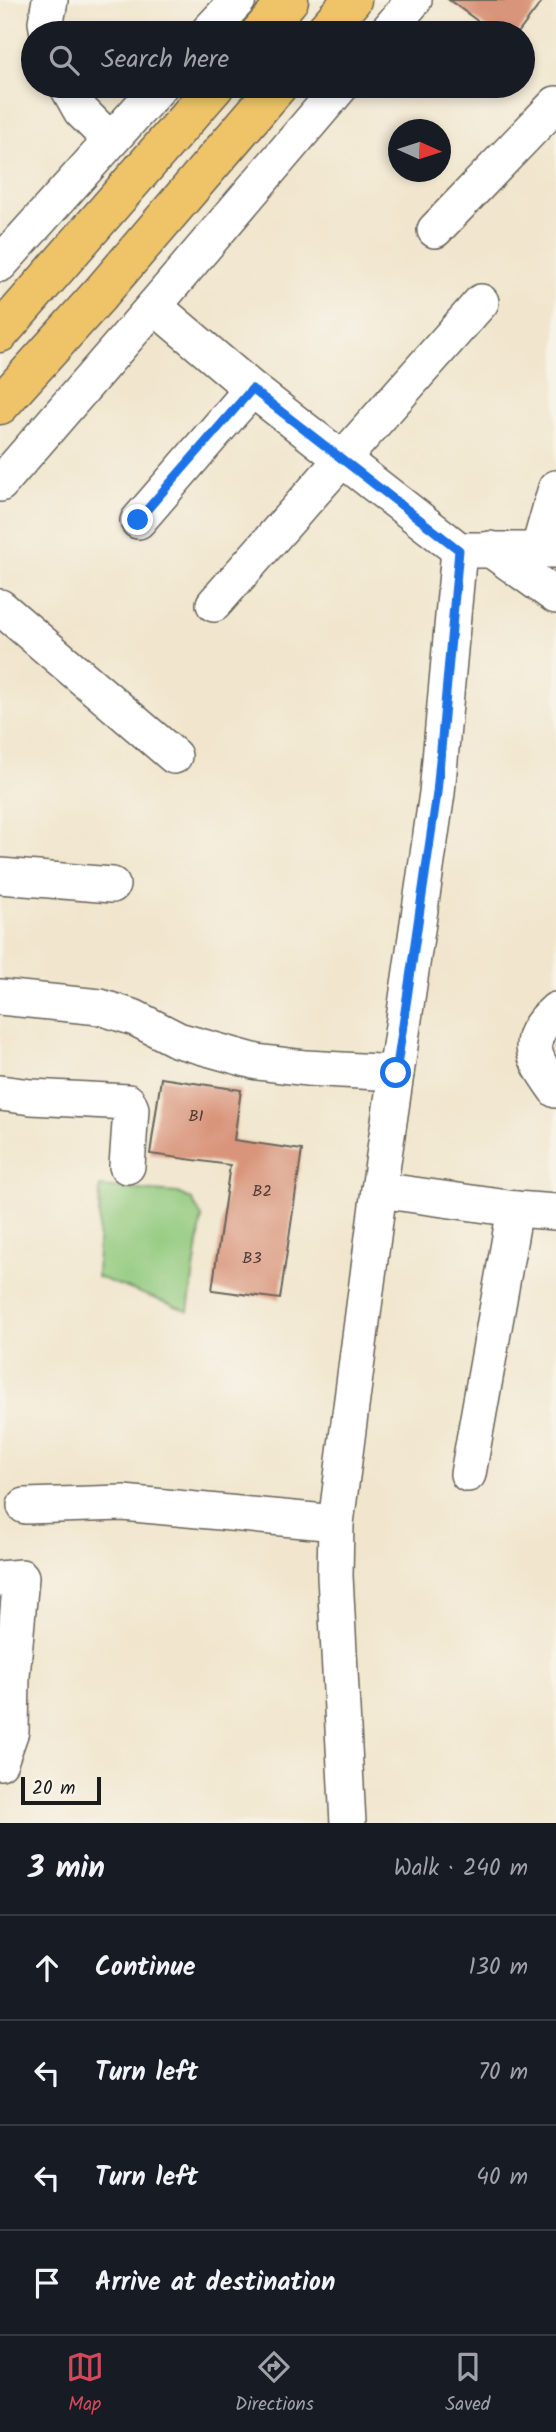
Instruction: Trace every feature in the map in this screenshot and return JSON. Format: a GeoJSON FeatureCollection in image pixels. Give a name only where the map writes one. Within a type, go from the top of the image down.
{"type":"FeatureCollection","features":[{"type":"Feature","properties":{"kind":"highway"},"geometry":{"type":"LineString","coordinates":[[271,21],[289,0]]}},
{"type":"Feature","properties":{"kind":"highway"},"geometry":{"type":"LineString","coordinates":[[334,21],[352,0]]}},
{"type":"Feature","properties":{"kind":"highway"},"geometry":{"type":"LineString","coordinates":[[0,333],[205,98]]}},
{"type":"Feature","properties":{"kind":"highway"},"geometry":{"type":"LineString","coordinates":[[0,405],[100,294],[268,98]]}},
{"type":"Feature","properties":{"kind":"street"},"geometry":{"type":"LineString","coordinates":[[46,21],[50,0]]}},
{"type":"Feature","properties":{"kind":"street"},"geometry":{"type":"LineString","coordinates":[[219,21],[238,0]]}},
{"type":"Feature","properties":{"kind":"street"},"geometry":{"type":"LineString","coordinates":[[396,21],[414,0]]}},
{"type":"Feature","properties":{"kind":"street"},"geometry":{"type":"LineString","coordinates":[[74,98],[81,111],[110,140]]}},
{"type":"Feature","properties":{"kind":"street"},"geometry":{"type":"LineString","coordinates":[[0,264],[148,98]]}},
{"type":"Feature","properties":{"kind":"street"},"geometry":{"type":"LineString","coordinates":[[0,484],[331,98]]}},
{"type":"Feature","properties":{"kind":"street"},"geometry":{"type":"LineString","coordinates":[[435,230],[556,104]]}},
{"type":"Feature","properties":{"kind":"street"},"geometry":{"type":"LineString","coordinates":[[214,604],[481,302]]}},
{"type":"Feature","properties":{"kind":"street"},"geometry":{"type":"LineString","coordinates":[[154,306],[340,459],[475,549],[556,596]]}},
{"type":"Feature","properties":{"kind":"street"},"geometry":{"type":"LineString","coordinates":[[138,520],[252,389]]}},
{"type":"Feature","properties":{"kind":"street"},"geometry":{"type":"LineString","coordinates":[[475,549],[547,549],[556,488]]}},
{"type":"Feature","properties":{"kind":"street"},"geometry":{"type":"LineString","coordinates":[[348,1823],[335,1576],[336,1523],[379,1190],[475,549]]}},
{"type":"Feature","properties":{"kind":"street"},"geometry":{"type":"LineString","coordinates":[[0,607],[174,756]]}},
{"type":"Feature","properties":{"kind":"street"},"geometry":{"type":"LineString","coordinates":[[0,876],[112,885]]}},
{"type":"Feature","properties":{"kind":"street"},"geometry":{"type":"LineString","coordinates":[[0,997],[100,1007],[135,1018],[178,1040],[257,1062],[306,1068],[396,1073]]}},
{"type":"Feature","properties":{"kind":"street"},"geometry":{"type":"LineString","coordinates":[[556,1010],[543,1021],[534,1040],[536,1061],[556,1090]]}},
{"type":"Feature","properties":{"kind":"street"},"geometry":{"type":"LineString","coordinates":[[0,1093],[128,1102],[131,1109],[127,1166]]}},
{"type":"Feature","properties":{"kind":"street"},"geometry":{"type":"LineString","coordinates":[[379,1190],[556,1212]]}},
{"type":"Feature","properties":{"kind":"street"},"geometry":{"type":"LineString","coordinates":[[468,1474],[515,1209]]}},
{"type":"Feature","properties":{"kind":"street"},"geometry":{"type":"LineString","coordinates":[[25,1506],[123,1503],[336,1523]]}},
{"type":"Feature","properties":{"kind":"street"},"geometry":{"type":"LineString","coordinates":[[0,1579],[21,1577],[12,1676],[11,1731],[0,1762]]}},
{"type":"Feature","properties":{"kind":"green space"},"geometry":{"type":"Polygon","coordinates":[[[100,1187],[178,1193],[192,1200],[202,1217],[188,1311],[97,1277],[100,1187]]]}},
{"type":"Feature","properties":{"kind":"building"},"geometry":{"type":"Polygon","coordinates":[[[449,0],[543,0],[527,21],[478,21],[449,0]]]}},
{"type":"Feature","properties":{"kind":"building"},"geometry":{"type":"Polygon","coordinates":[[[161,1078],[241,1090],[234,1140],[302,1150],[280,1299],[212,1290],[230,1165],[150,1154],[161,1078]]]}},
{"type":"Feature","properties":{"kind":"route"},"geometry":{"type":"LineString","coordinates":[[138,520],[252,389],[459,550],[437,793],[396,1073]]}}]}
